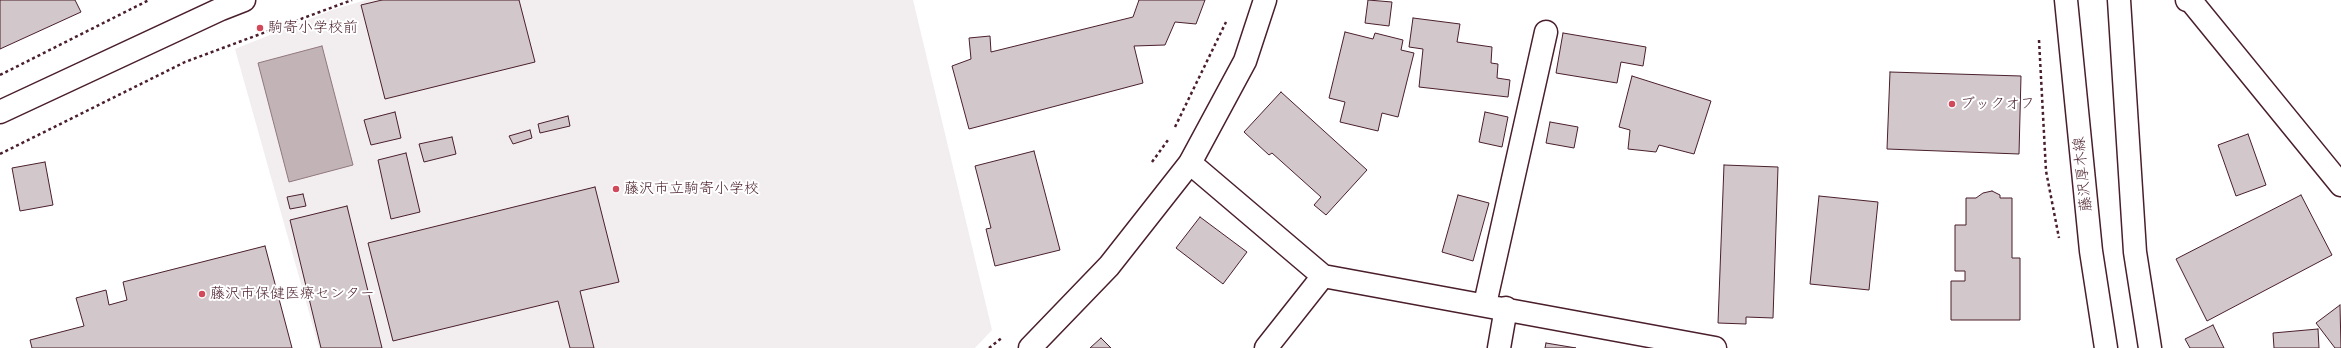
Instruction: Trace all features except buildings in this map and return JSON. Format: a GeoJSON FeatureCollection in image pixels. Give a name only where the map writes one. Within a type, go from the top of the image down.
{"type":"FeatureCollection","features":[{"type":"Feature","properties":{"kind":"street"},"geometry":{"type":"LineString","coordinates":[[0,112],[244,0]]}},
{"type":"Feature","properties":{"kind":"street"},"geometry":{"type":"LineString","coordinates":[[1030,348],[1109,266],[1190,164],[1245,61],[1265,0]]}},
{"type":"Feature","properties":{"kind":"street","name":"藤沢厚木線"},"geometry":{"type":"LineString","coordinates":[[2066,0],[2090,250],[2106,348]]}},
{"type":"Feature","properties":{"kind":"street"},"geometry":{"type":"LineString","coordinates":[[2119,0],[2135,252],[2150,348]]}},
{"type":"Feature","properties":{"kind":"street"},"geometry":{"type":"LineString","coordinates":[[2187,0],[2191,1],[2341,185]]}},
{"type":"Feature","properties":{"kind":"street"},"geometry":{"type":"LineString","coordinates":[[1485,304],[1546,32]]}},
{"type":"Feature","properties":{"kind":"street"},"geometry":{"type":"LineString","coordinates":[[1190,164],[1323,276],[1485,304],[1715,348]]}},
{"type":"Feature","properties":{"kind":"street"},"geometry":{"type":"LineString","coordinates":[[1266,348],[1323,276]]}},
{"type":"Feature","properties":{"kind":"street"},"geometry":{"type":"LineString","coordinates":[[1499,348],[1506,308]]}},
{"type":"Feature","properties":{"kind":"path"},"geometry":{"type":"LineString","coordinates":[[0,75],[149,0]]}},
{"type":"Feature","properties":{"kind":"path"},"geometry":{"type":"LineString","coordinates":[[0,154],[185,62],[352,0]]}},
{"type":"Feature","properties":{"kind":"path"},"geometry":{"type":"LineString","coordinates":[[1172,132],[1226,21]]}},
{"type":"Feature","properties":{"kind":"path"},"geometry":{"type":"LineString","coordinates":[[1150,164],[1169,139]]}},
{"type":"Feature","properties":{"kind":"path"},"geometry":{"type":"LineString","coordinates":[[990,348],[1007,334]]}},
{"type":"Feature","properties":{"kind":"shaded area","name":"藤沢市立駒寄小学校"},"geometry":{"type":"Polygon","coordinates":[[[366,0],[913,0],[992,330],[975,348],[319,348],[235,49],[332,10],[366,0]]]}},
{"type":"Feature","properties":{"kind":"shaded area"},"geometry":{"type":"Polygon","coordinates":[[[322,46],[353,165],[289,182],[258,63],[322,46]]]}},
{"type":"Feature","properties":{"kind":"place","name":"駒寄小学校前"},"geometry":{"type":"Point","coordinates":[260,28]}},
{"type":"Feature","properties":{"kind":"place","name":"ブックオフ"},"geometry":{"type":"Point","coordinates":[1952,104]}},
{"type":"Feature","properties":{"kind":"place","name":"藤沢市立駒寄小学校"},"geometry":{"type":"Point","coordinates":[616,189]}},
{"type":"Feature","properties":{"kind":"place","name":"藤沢市保健医療センター"},"geometry":{"type":"Point","coordinates":[202,294]}}]}
